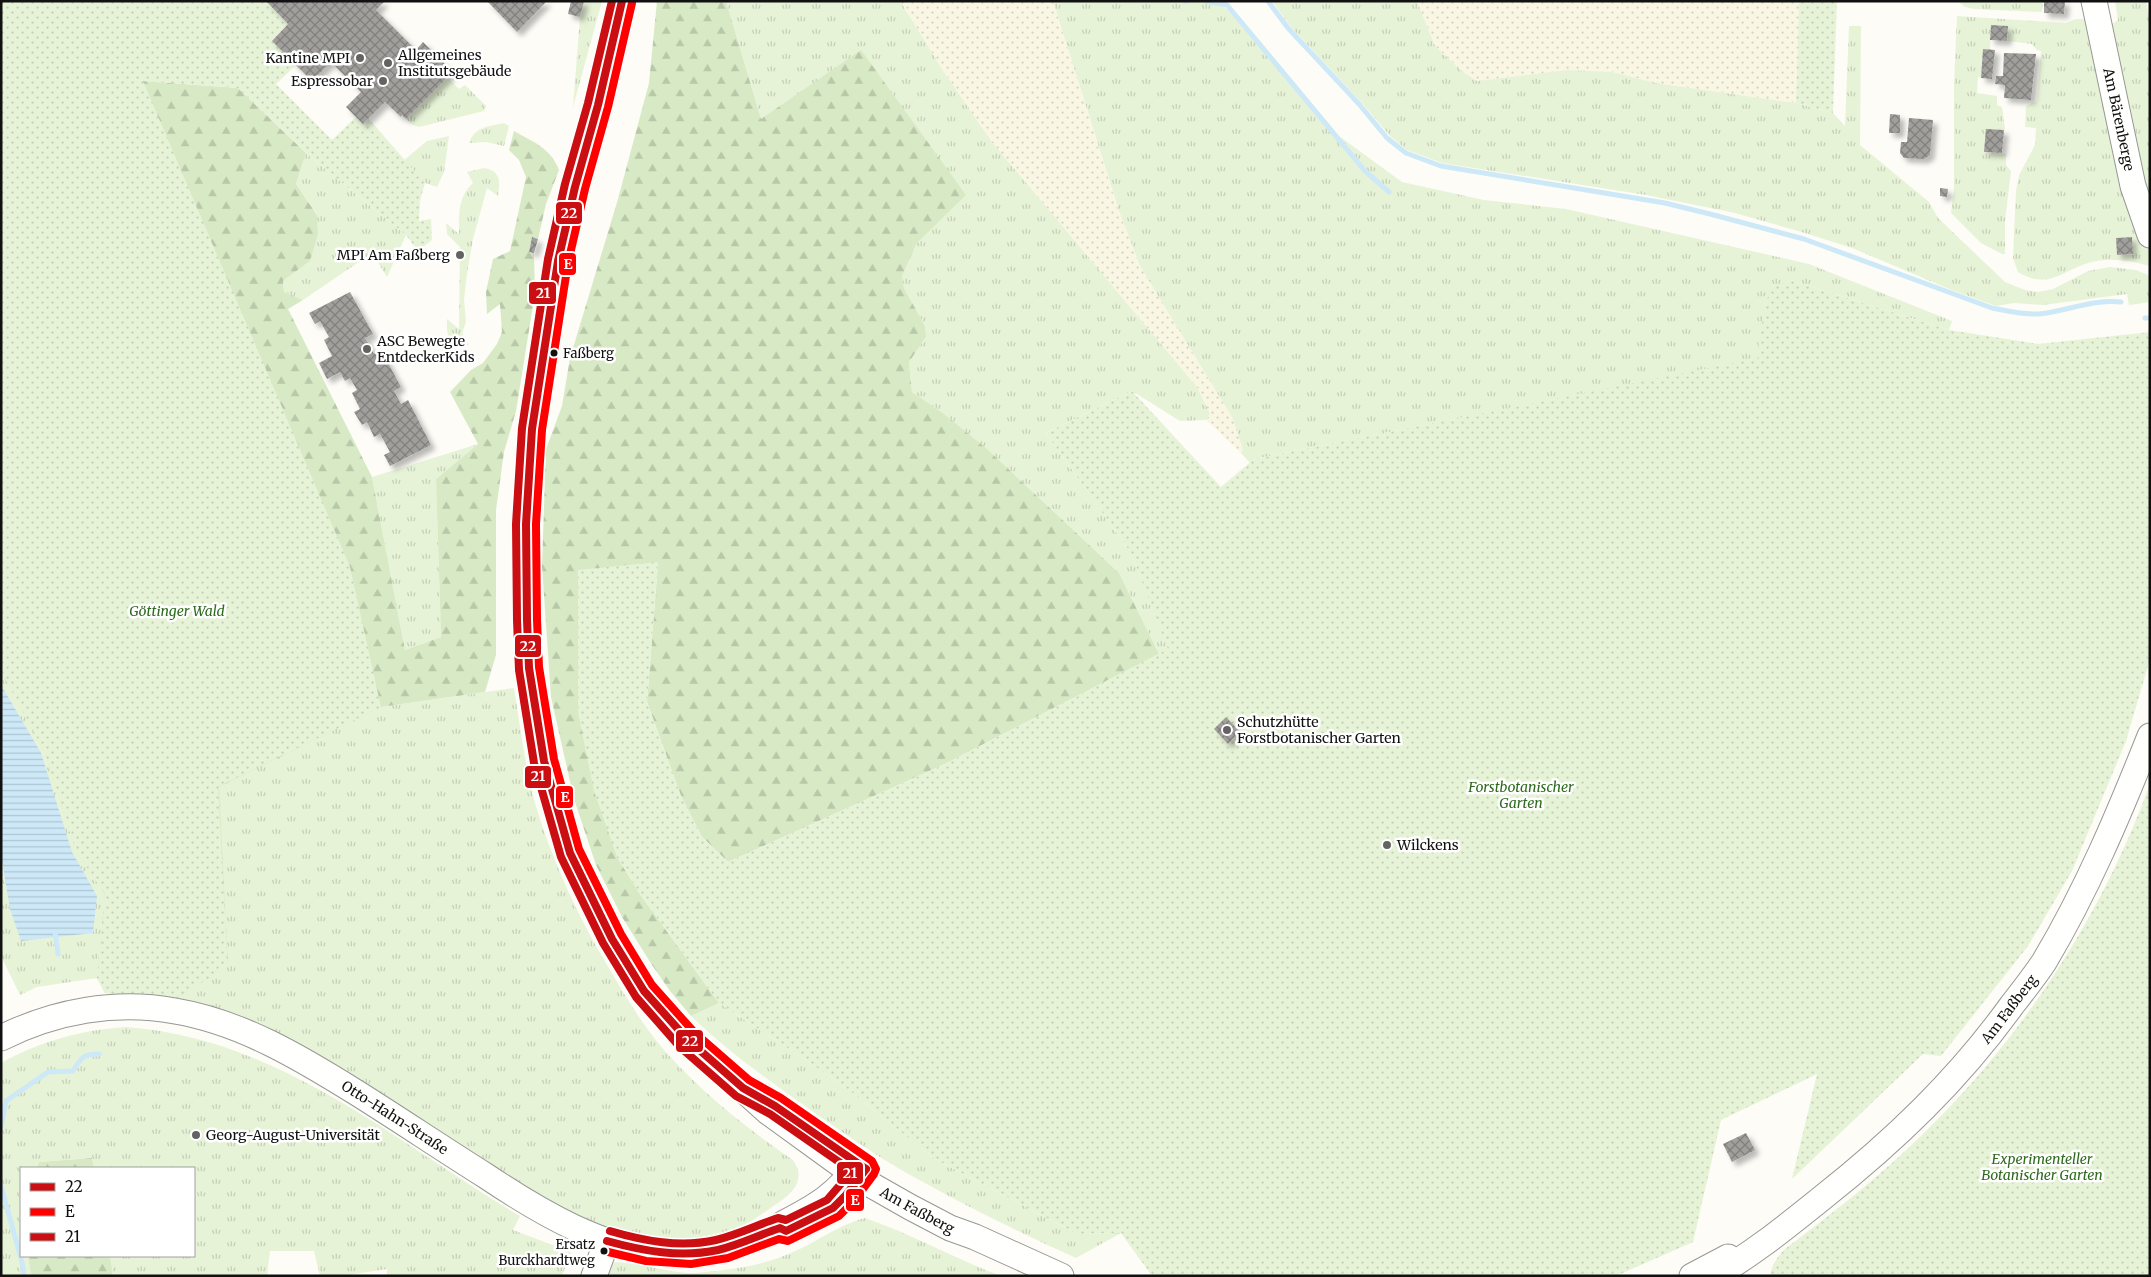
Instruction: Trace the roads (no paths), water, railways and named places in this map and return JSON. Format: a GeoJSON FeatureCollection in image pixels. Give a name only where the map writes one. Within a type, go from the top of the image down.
{"type":"FeatureCollection","features":[{"type":"Feature","properties":{"kind":"street","name":"Am Faßberg"},"geometry":{"type":"LineString","coordinates":[[622,1],[598,105],[575,187],[558,261],[532,429],[526,524],[529,668],[544,761],[570,852],[612,940],[644,991],[686,1039],[743,1088],[774,1106],[859,1171],[953,1221],[975,1236],[1061,1276]]}},
{"type":"Feature","properties":{"kind":"street","name":"Am Bärenberge"},"geometry":{"type":"LineString","coordinates":[[2094,1],[2132,186],[2150,235]]}},
{"type":"Feature","properties":{"kind":"street","name":"Am Faßberg"},"geometry":{"type":"LineString","coordinates":[[1692,1276],[1729,1270],[1870,1160],[1936,1097],[1988,1038],[2043,963],[2073,910],[2098,862],[2150,736]]}},
{"type":"Feature","properties":{"kind":"street","name":"Otto-Hahn-Straße"},"geometry":{"type":"LineString","coordinates":[[1,1038],[48,1019],[70,1013],[105,1008],[139,1007],[176,1010],[219,1022],[265,1041],[318,1069],[533,1206],[606,1241],[668,1254],[718,1250],[780,1228],[784,1223],[826,1200],[859,1171]]}},
{"type":"Feature","properties":{"kind":"street"},"geometry":{"type":"LineString","coordinates":[[594,1276],[606,1241]]}},
{"type":"Feature","properties":{"kind":"water"},"geometry":{"type":"Polygon","coordinates":[[[1,685],[41,753],[72,852],[97,896],[93,933],[21,941],[10,909],[1,854],[1,685]]]}},
{"type":"Feature","properties":{"kind":"waterway"},"geometry":{"type":"LineString","coordinates":[[1205,1],[1227,5],[1365,171],[1389,192]]}},
{"type":"Feature","properties":{"kind":"waterway"},"geometry":{"type":"LineString","coordinates":[[1268,1],[1288,28],[1359,104],[1387,138],[1406,153],[1441,166],[1665,203],[1710,214],[1804,239],[1992,308],[2039,314],[2100,302],[2121,302]]}},
{"type":"Feature","properties":{"kind":"waterway"},"geometry":{"type":"LineString","coordinates":[[2145,318],[2150,318]]}},
{"type":"Feature","properties":{"kind":"waterway"},"geometry":{"type":"LineString","coordinates":[[55,932],[58,954]]}},
{"type":"Feature","properties":{"kind":"waterway"},"geometry":{"type":"LineString","coordinates":[[1,1127],[6,1101],[48,1072],[73,1071],[83,1057],[99,1054]]}},
{"type":"Feature","properties":{"kind":"waterway"},"geometry":{"type":"LineString","coordinates":[[1,1186],[20,1255]]}},
{"type":"Feature","properties":{"kind":"waterway"},"geometry":{"type":"LineString","coordinates":[[21,1257],[24,1276]]}},
{"type":"Feature","properties":{"kind":"place","name":"Kantine MPI"},"geometry":{"type":"Point","coordinates":[360,58]}},
{"type":"Feature","properties":{"kind":"place","name":"Allgemeines Institutsgebäude"},"geometry":{"type":"Point","coordinates":[388,63]}},
{"type":"Feature","properties":{"kind":"place","name":"Espressobar"},"geometry":{"type":"Point","coordinates":[383,81]}},
{"type":"Feature","properties":{"kind":"place","name":"MPI Am Faßberg"},"geometry":{"type":"Point","coordinates":[460,255]}},
{"type":"Feature","properties":{"kind":"place","name":"ASC Bewegte EntdeckerKids"},"geometry":{"type":"Point","coordinates":[367,349]}},
{"type":"Feature","properties":{"kind":"place","name":"Faßberg"},"geometry":{"type":"Point","coordinates":[554,353]}},
{"type":"Feature","properties":{"kind":"place","name":"Schutzhütte Forstbotanischer Garten"},"geometry":{"type":"Point","coordinates":[1227,730]}},
{"type":"Feature","properties":{"kind":"place","name":"Wilckens"},"geometry":{"type":"Point","coordinates":[1387,845]}},
{"type":"Feature","properties":{"kind":"place","name":"Georg-August-Universität"},"geometry":{"type":"Point","coordinates":[196,1135]}},
{"type":"Feature","properties":{"kind":"place","name":"Ersatz Burckhardtweg"},"geometry":{"type":"Point","coordinates":[604,1251]}},
{"type":"Feature","properties":{"kind":"park label","name":"Göttinger Wald"},"geometry":{"type":"Point","coordinates":[177,611]}},
{"type":"Feature","properties":{"kind":"park label","name":"Forstbotanischer Garten"},"geometry":{"type":"Point","coordinates":[1521,796]}},
{"type":"Feature","properties":{"kind":"park label","name":"Experimenteller Botanischer Garten"},"geometry":{"type":"Point","coordinates":[2042,1168]}}]}
